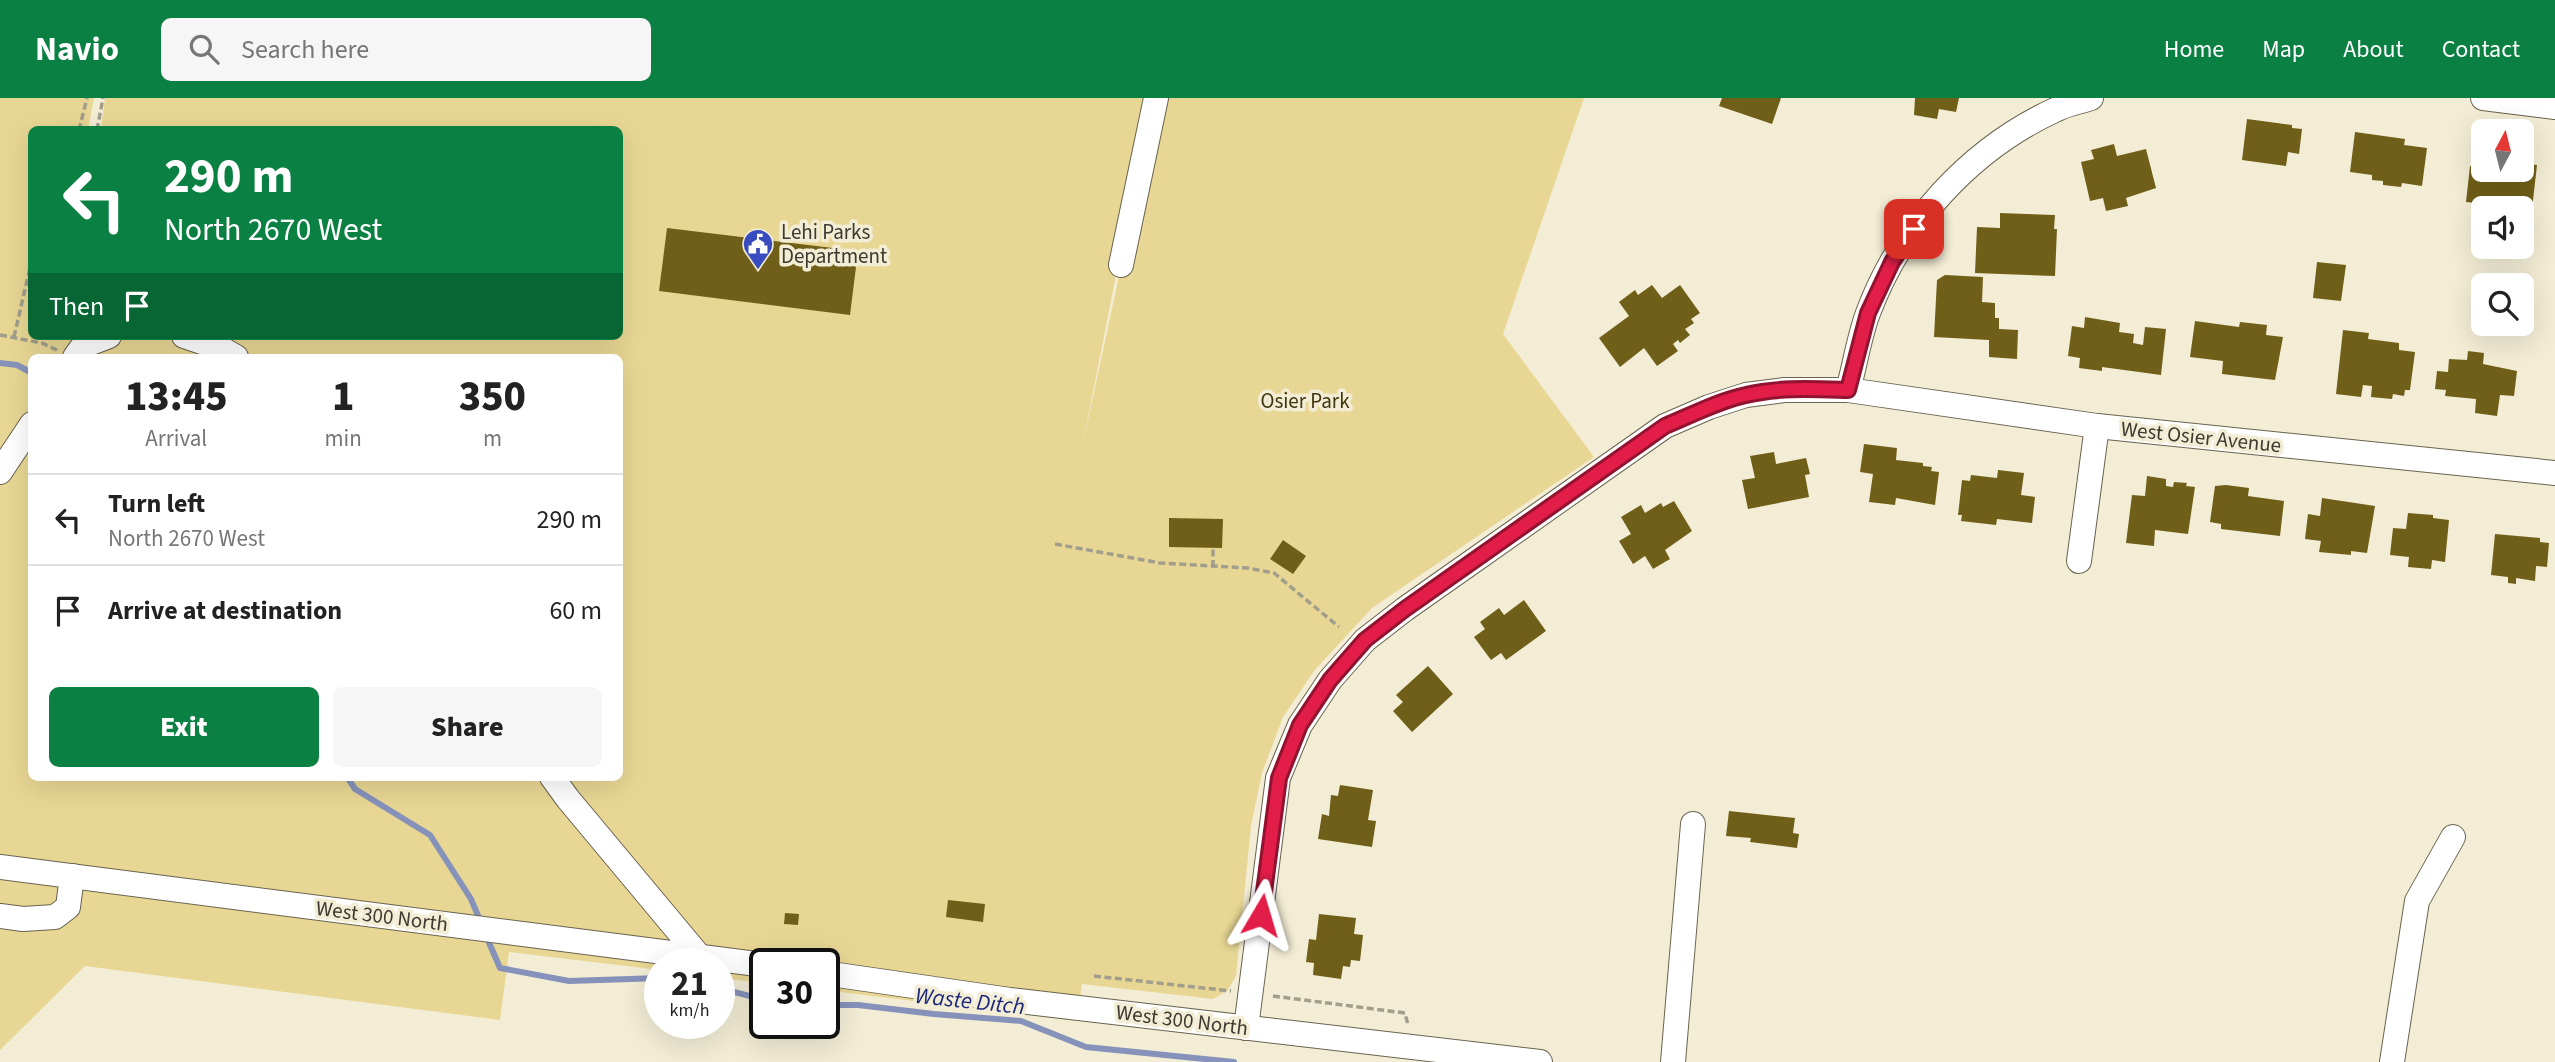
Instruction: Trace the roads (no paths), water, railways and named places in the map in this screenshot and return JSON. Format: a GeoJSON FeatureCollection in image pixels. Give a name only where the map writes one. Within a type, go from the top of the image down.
{"type":"FeatureCollection","features":[{"type":"Feature","properties":{"kind":"street"},"geometry":{"type":"LineString","coordinates":[[1121,265],[1156,98]]}},
{"type":"Feature","properties":{"kind":"street"},"geometry":{"type":"LineString","coordinates":[[1848,390],[1868,313],[1892,262],[1924,213],[1958,176],[2053,103],[2091,98]]}},
{"type":"Feature","properties":{"kind":"street"},"geometry":{"type":"LineString","coordinates":[[2483,98],[2555,107]]}},
{"type":"Feature","properties":{"kind":"street"},"geometry":{"type":"LineString","coordinates":[[71,354],[99,340]]}},
{"type":"Feature","properties":{"kind":"street"},"geometry":{"type":"LineString","coordinates":[[196,340],[230,354]]}},
{"type":"Feature","properties":{"kind":"street","name":"West Osier Avenue"},"geometry":{"type":"LineString","coordinates":[[1246,1028],[1279,778],[1300,725],[1330,680],[1365,640],[1416,601],[1665,426],[1709,407],[1746,395],[1784,390],[1848,390],[2097,426],[2555,473]]}},
{"type":"Feature","properties":{"kind":"street"},"geometry":{"type":"LineString","coordinates":[[2079,561],[2097,426]]}},
{"type":"Feature","properties":{"kind":"street"},"geometry":{"type":"LineString","coordinates":[[0,472],[28,430]]}},
{"type":"Feature","properties":{"kind":"street"},"geometry":{"type":"LineString","coordinates":[[555,781],[692,948]]}},
{"type":"Feature","properties":{"kind":"street"},"geometry":{"type":"LineString","coordinates":[[1673,1062],[1693,824]]}},
{"type":"Feature","properties":{"kind":"street"},"geometry":{"type":"LineString","coordinates":[[2392,1062],[2417,901],[2454,837]]}},
{"type":"Feature","properties":{"kind":"street","name":"West 300 North"},"geometry":{"type":"LineString","coordinates":[[4,874],[72,876],[644,949]]}},
{"type":"Feature","properties":{"kind":"street"},"geometry":{"type":"LineString","coordinates":[[0,916],[23,919],[55,917],[68,907],[72,876]]}},
{"type":"Feature","properties":{"kind":"street","name":"West 300 North"},"geometry":{"type":"LineString","coordinates":[[840,976],[1246,1028],[1397,1054],[1540,1062]]}},
{"type":"Feature","properties":{"kind":"waterway","name":"Waste Ditch"},"geometry":{"type":"LineString","coordinates":[[0,363],[17,365],[28,371]]}},
{"type":"Feature","properties":{"kind":"waterway","name":"Waste Ditch"},"geometry":{"type":"LineString","coordinates":[[350,781],[355,789],[430,835],[471,899],[479,918]]}},
{"type":"Feature","properties":{"kind":"waterway","name":"Waste Ditch"},"geometry":{"type":"LineString","coordinates":[[487,938],[500,968],[569,981],[644,979]]}},
{"type":"Feature","properties":{"kind":"waterway","name":"Waste Ditch"},"geometry":{"type":"LineString","coordinates":[[735,992],[749,996]]}},
{"type":"Feature","properties":{"kind":"waterway","name":"Waste Ditch"},"geometry":{"type":"LineString","coordinates":[[840,1005],[1021,1021],[1086,1047],[1234,1062]]}},
{"type":"Feature","properties":{"kind":"place","name":"Lehi Parks Department"},"geometry":{"type":"Point","coordinates":[758,271]}},
{"type":"Feature","properties":{"kind":"park label","name":"Osier Park"},"geometry":{"type":"Point","coordinates":[1305,401]}}]}
